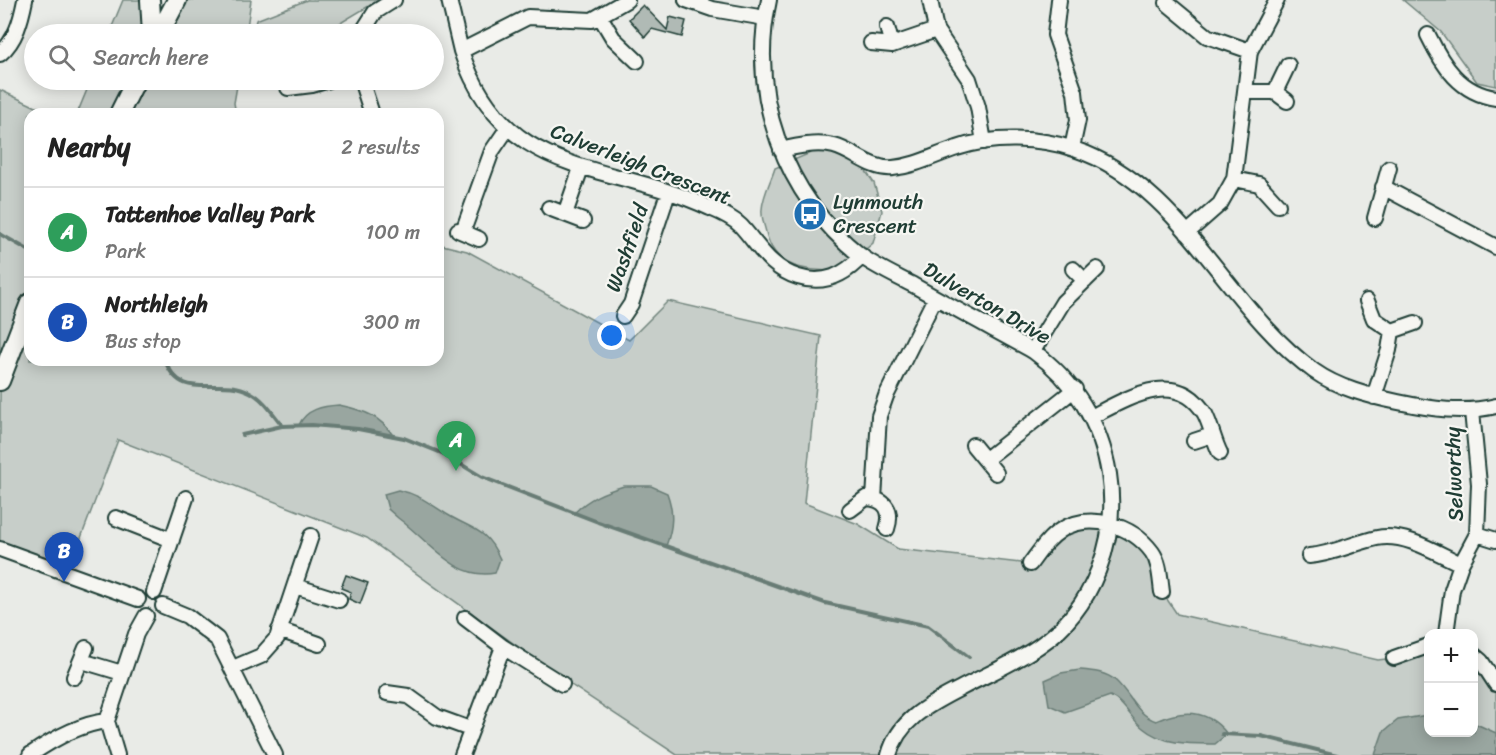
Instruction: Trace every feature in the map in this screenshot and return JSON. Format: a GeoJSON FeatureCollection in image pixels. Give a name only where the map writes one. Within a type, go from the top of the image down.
{"type":"FeatureCollection","features":[{"type":"Feature","properties":{"kind":"street"},"geometry":{"type":"LineString","coordinates":[[0,54],[9,46],[20,20],[25,0]]}},
{"type":"Feature","properties":{"kind":"street"},"geometry":{"type":"LineString","coordinates":[[150,0],[151,24]]}},
{"type":"Feature","properties":{"kind":"street"},"geometry":{"type":"LineString","coordinates":[[164,24],[177,0]]}},
{"type":"Feature","properties":{"kind":"street"},"geometry":{"type":"LineString","coordinates":[[367,24],[375,12],[394,0]]}},
{"type":"Feature","properties":{"kind":"street","name":"Calverleigh Crescent"},"geometry":{"type":"LineString","coordinates":[[449,0],[469,75],[486,104],[507,129],[540,150],[582,168],[709,207],[739,224],[774,265],[798,277],[822,280],[840,276],[862,256]]}},
{"type":"Feature","properties":{"kind":"street"},"geometry":{"type":"LineString","coordinates":[[461,51],[528,17],[592,20],[601,18],[627,0]]}},
{"type":"Feature","properties":{"kind":"street"},"geometry":{"type":"LineString","coordinates":[[686,0],[712,9],[765,18]]}},
{"type":"Feature","properties":{"kind":"street","name":"Dulverton Drive"},"geometry":{"type":"LineString","coordinates":[[770,0],[765,18],[763,82],[767,107],[781,150],[823,220],[862,256],[1033,351],[1056,367],[1075,389],[1091,417],[1106,455],[1112,491],[1111,524],[1106,550],[1092,587],[1079,608],[1040,646],[924,707],[899,731],[889,755]]}},
{"type":"Feature","properties":{"kind":"street"},"geometry":{"type":"LineString","coordinates":[[930,0],[936,30],[969,79],[978,107],[984,142]]}},
{"type":"Feature","properties":{"kind":"street"},"geometry":{"type":"LineString","coordinates":[[1059,0],[1054,35],[1075,92],[1078,120],[1072,148]]}},
{"type":"Feature","properties":{"kind":"street"},"geometry":{"type":"LineString","coordinates":[[1187,233],[1220,204],[1234,179],[1250,51],[1277,0]]}},
{"type":"Feature","properties":{"kind":"street"},"geometry":{"type":"LineString","coordinates":[[1167,3],[1207,36],[1250,51]]}},
{"type":"Feature","properties":{"kind":"street"},"geometry":{"type":"LineString","coordinates":[[601,18],[618,52],[637,61]]}},
{"type":"Feature","properties":{"kind":"street"},"geometry":{"type":"LineString","coordinates":[[887,27],[892,45]]}},
{"type":"Feature","properties":{"kind":"street"},"geometry":{"type":"LineString","coordinates":[[1186,40],[1196,29]]}},
{"type":"Feature","properties":{"kind":"street"},"geometry":{"type":"LineString","coordinates":[[871,43],[892,45],[936,30]]}},
{"type":"Feature","properties":{"kind":"street"},"geometry":{"type":"LineString","coordinates":[[1428,35],[1442,63],[1460,83],[1476,94],[1496,98]]}},
{"type":"Feature","properties":{"kind":"street"},"geometry":{"type":"LineString","coordinates":[[1275,92],[1288,65]]}},
{"type":"Feature","properties":{"kind":"street"},"geometry":{"type":"LineString","coordinates":[[122,108],[131,90]]}},
{"type":"Feature","properties":{"kind":"street"},"geometry":{"type":"LineString","coordinates":[[365,90],[370,108]]}},
{"type":"Feature","properties":{"kind":"street"},"geometry":{"type":"LineString","coordinates":[[1246,92],[1275,92],[1287,101]]}},
{"type":"Feature","properties":{"kind":"street"},"geometry":{"type":"LineString","coordinates":[[479,239],[460,230],[492,151],[507,129]]}},
{"type":"Feature","properties":{"kind":"street"},"geometry":{"type":"LineString","coordinates":[[781,150],[806,144],[835,146],[868,163],[890,168],[911,166],[959,147],[984,142],[1027,140],[1072,148],[1106,162],[1145,188],[1187,233],[1269,330],[1314,371],[1350,390],[1427,408],[1472,411],[1496,406]]}},
{"type":"Feature","properties":{"kind":"street"},"geometry":{"type":"LineString","coordinates":[[565,214],[582,168]]}},
{"type":"Feature","properties":{"kind":"street"},"geometry":{"type":"LineString","coordinates":[[1375,218],[1389,168]]}},
{"type":"Feature","properties":{"kind":"street"},"geometry":{"type":"LineString","coordinates":[[1234,179],[1259,184],[1278,205]]}},
{"type":"Feature","properties":{"kind":"street"},"geometry":{"type":"LineString","coordinates":[[1383,187],[1496,247]]}},
{"type":"Feature","properties":{"kind":"street","name":"Washfield"},"geometry":{"type":"LineString","coordinates":[[623,316],[631,304],[668,193]]}},
{"type":"Feature","properties":{"kind":"street"},"geometry":{"type":"LineString","coordinates":[[549,208],[583,221]]}},
{"type":"Feature","properties":{"kind":"street"},"geometry":{"type":"LineString","coordinates":[[1033,351],[1063,302],[1098,268]]}},
{"type":"Feature","properties":{"kind":"street"},"geometry":{"type":"LineString","coordinates":[[1072,269],[1084,281]]}},
{"type":"Feature","properties":{"kind":"street"},"geometry":{"type":"LineString","coordinates":[[874,499],[879,416],[886,396],[935,298]]}},
{"type":"Feature","properties":{"kind":"street"},"geometry":{"type":"LineString","coordinates":[[1367,302],[1374,319],[1392,331]]}},
{"type":"Feature","properties":{"kind":"street"},"geometry":{"type":"LineString","coordinates":[[0,381],[24,319]]}},
{"type":"Feature","properties":{"kind":"street"},"geometry":{"type":"LineString","coordinates":[[1392,331],[1415,323]]}},
{"type":"Feature","properties":{"kind":"street"},"geometry":{"type":"LineString","coordinates":[[1374,397],[1389,350],[1392,331]]}},
{"type":"Feature","properties":{"kind":"street"},"geometry":{"type":"LineString","coordinates":[[986,459],[1075,389]]}},
{"type":"Feature","properties":{"kind":"street"},"geometry":{"type":"LineString","coordinates":[[1091,417],[1131,396],[1153,389],[1173,389],[1195,401],[1206,416],[1220,453]]}},
{"type":"Feature","properties":{"kind":"street","name":"Selworthy"},"geometry":{"type":"LineString","coordinates":[[1447,629],[1452,590],[1461,564],[1477,534],[1479,484],[1472,411]]}},
{"type":"Feature","properties":{"kind":"street"},"geometry":{"type":"LineString","coordinates":[[1194,441],[1212,435]]}},
{"type":"Feature","properties":{"kind":"street"},"geometry":{"type":"LineString","coordinates":[[973,445],[996,473]]}},
{"type":"Feature","properties":{"kind":"street"},"geometry":{"type":"LineString","coordinates":[[154,592],[186,498]]}},
{"type":"Feature","properties":{"kind":"street"},"geometry":{"type":"LineString","coordinates":[[850,510],[866,498],[882,501],[888,508],[890,519],[887,529]]}},
{"type":"Feature","properties":{"kind":"street"},"geometry":{"type":"LineString","coordinates":[[116,518],[132,532],[172,540]]}},
{"type":"Feature","properties":{"kind":"street"},"geometry":{"type":"LineString","coordinates":[[1030,564],[1051,537],[1062,529],[1091,520],[1111,524],[1136,537],[1152,552],[1159,568],[1162,592]]}},
{"type":"Feature","properties":{"kind":"street","name":"Selworthy"},"geometry":{"type":"LineString","coordinates":[[1477,534],[1496,540]]}},
{"type":"Feature","properties":{"kind":"street"},"geometry":{"type":"LineString","coordinates":[[233,668],[261,656],[269,649],[279,630],[311,536]]}},
{"type":"Feature","properties":{"kind":"street","name":"Selworthy"},"geometry":{"type":"LineString","coordinates":[[1309,555],[1330,555],[1379,537],[1404,539],[1461,564]]}},
{"type":"Feature","properties":{"kind":"street"},"geometry":{"type":"LineString","coordinates":[[0,549],[138,599]]}},
{"type":"Feature","properties":{"kind":"street"},"geometry":{"type":"LineString","coordinates":[[295,586],[339,600]]}},
{"type":"Feature","properties":{"kind":"street"},"geometry":{"type":"LineString","coordinates":[[154,592],[162,600],[163,606],[157,615],[146,616],[139,611],[138,599],[143,593],[154,592]]}},
{"type":"Feature","properties":{"kind":"street"},"geometry":{"type":"LineString","coordinates":[[163,606],[194,620],[218,639],[275,755]]}},
{"type":"Feature","properties":{"kind":"street"},"geometry":{"type":"LineString","coordinates":[[117,755],[107,722],[122,673],[146,616]]}},
{"type":"Feature","properties":{"kind":"street"},"geometry":{"type":"LineString","coordinates":[[465,618],[503,647],[562,684]]}},
{"type":"Feature","properties":{"kind":"street"},"geometry":{"type":"LineString","coordinates":[[279,630],[319,644]]}},
{"type":"Feature","properties":{"kind":"street"},"geometry":{"type":"LineString","coordinates":[[462,755],[503,647]]}},
{"type":"Feature","properties":{"kind":"street"},"geometry":{"type":"LineString","coordinates":[[1394,658],[1424,647]]}},
{"type":"Feature","properties":{"kind":"street"},"geometry":{"type":"LineString","coordinates":[[74,677],[84,655],[122,673]]}},
{"type":"Feature","properties":{"kind":"street"},"geometry":{"type":"LineString","coordinates":[[1478,659],[1496,684]]}},
{"type":"Feature","properties":{"kind":"street"},"geometry":{"type":"LineString","coordinates":[[387,693],[408,696],[436,717],[470,729]]}},
{"type":"Feature","properties":{"kind":"street"},"geometry":{"type":"LineString","coordinates":[[30,755],[52,740],[92,724],[107,722]]}},
{"type":"Feature","properties":{"kind":"shaded area"},"geometry":{"type":"Polygon","coordinates":[[[123,0],[150,0],[151,24],[113,24],[123,0]]]}},
{"type":"Feature","properties":{"kind":"shaded area"},"geometry":{"type":"Polygon","coordinates":[[[177,0],[251,0],[247,24],[164,24],[177,0]]]}},
{"type":"Feature","properties":{"kind":"shaded area"},"geometry":{"type":"Polygon","coordinates":[[[307,0],[379,0],[339,24],[255,24],[256,20],[307,0]]]}},
{"type":"Feature","properties":{"kind":"shaded area"},"geometry":{"type":"Polygon","coordinates":[[[1403,0],[1496,0],[1496,86],[1477,82],[1441,32],[1403,0]]]}},
{"type":"Feature","properties":{"kind":"shaded area"},"geometry":{"type":"Polygon","coordinates":[[[0,90],[38,108],[24,108],[24,366],[444,366],[444,245],[467,251],[629,340],[668,301],[821,336],[804,503],[858,524],[898,549],[1030,564],[1062,529],[1111,524],[1152,552],[1162,592],[1177,614],[1378,660],[1394,658],[1424,647],[1424,737],[1478,737],[1478,660],[1496,684],[1496,755],[677,755],[574,687],[367,538],[118,440],[67,575],[0,549],[0,90]]]}},
{"type":"Feature","properties":{"kind":"shaded area"},"geometry":{"type":"Polygon","coordinates":[[[87,90],[236,90],[235,108],[79,108],[87,90]]]}},
{"type":"Feature","properties":{"kind":"shaded area"},"geometry":{"type":"Polygon","coordinates":[[[815,151],[839,153],[863,167],[874,183],[882,211],[873,243],[840,271],[805,269],[784,261],[770,245],[763,220],[764,199],[775,168],[815,151]]]}},
{"type":"Feature","properties":{"kind":"shaded area"},"geometry":{"type":"Polygon","coordinates":[[[339,405],[371,415],[394,437],[358,429],[299,425],[311,412],[339,405]]]}},
{"type":"Feature","properties":{"kind":"shaded area"},"geometry":{"type":"Polygon","coordinates":[[[624,486],[651,486],[667,493],[672,520],[666,546],[574,513],[597,496],[624,486]]]}},
{"type":"Feature","properties":{"kind":"shaded area"},"geometry":{"type":"Polygon","coordinates":[[[398,490],[418,497],[484,535],[500,559],[495,573],[481,574],[467,571],[431,547],[388,509],[384,494],[398,490]]]}},
{"type":"Feature","properties":{"kind":"shaded area"},"geometry":{"type":"Polygon","coordinates":[[[1080,670],[1099,672],[1112,678],[1149,718],[1156,721],[1176,714],[1194,714],[1212,720],[1227,734],[1215,744],[1168,741],[1143,728],[1120,703],[1110,696],[1065,712],[1049,705],[1045,680],[1061,673],[1080,670]]]}},
{"type":"Feature","properties":{"kind":"shaded area"},"geometry":{"type":"Polygon","coordinates":[[[1424,716],[1424,737],[1478,737],[1478,725],[1496,733],[1496,755],[1375,755],[1383,732],[1398,720],[1424,716]]]}},
{"type":"Feature","properties":{"kind":"building"},"geometry":{"type":"Polygon","coordinates":[[[643,5],[667,30],[670,17],[686,21],[682,37],[652,29],[645,37],[629,19],[643,5]]]}},
{"type":"Feature","properties":{"kind":"building"},"geometry":{"type":"Polygon","coordinates":[[[346,575],[368,583],[360,604],[349,599],[351,592],[341,588],[346,575]]]}},
{"type":"Feature","properties":{"kind":"waterway"},"geometry":{"type":"LineString","coordinates":[[0,234],[24,248]]}},
{"type":"Feature","properties":{"kind":"waterway"},"geometry":{"type":"LineString","coordinates":[[168,366],[181,381],[191,385],[226,386],[250,392],[264,403],[283,426],[312,425],[358,429],[404,438],[444,454],[482,477],[598,522],[825,603],[928,626],[969,657]]}},
{"type":"Feature","properties":{"kind":"waterway"},"geometry":{"type":"LineString","coordinates":[[242,435],[282,426]]}},
{"type":"Feature","properties":{"kind":"waterway"},"geometry":{"type":"LineString","coordinates":[[1222,734],[1261,736],[1337,755]]}},
{"type":"Feature","properties":{"kind":"place","name":"Lynmouth Crescent"},"geometry":{"type":"Point","coordinates":[810,214]}},
{"type":"Feature","properties":{"kind":"place","name":"Tattenhoe Valley Park"},"geometry":{"type":"Point","coordinates":[456,471]}},
{"type":"Feature","properties":{"kind":"place","name":"Northleigh"},"geometry":{"type":"Point","coordinates":[64,582]}}]}
